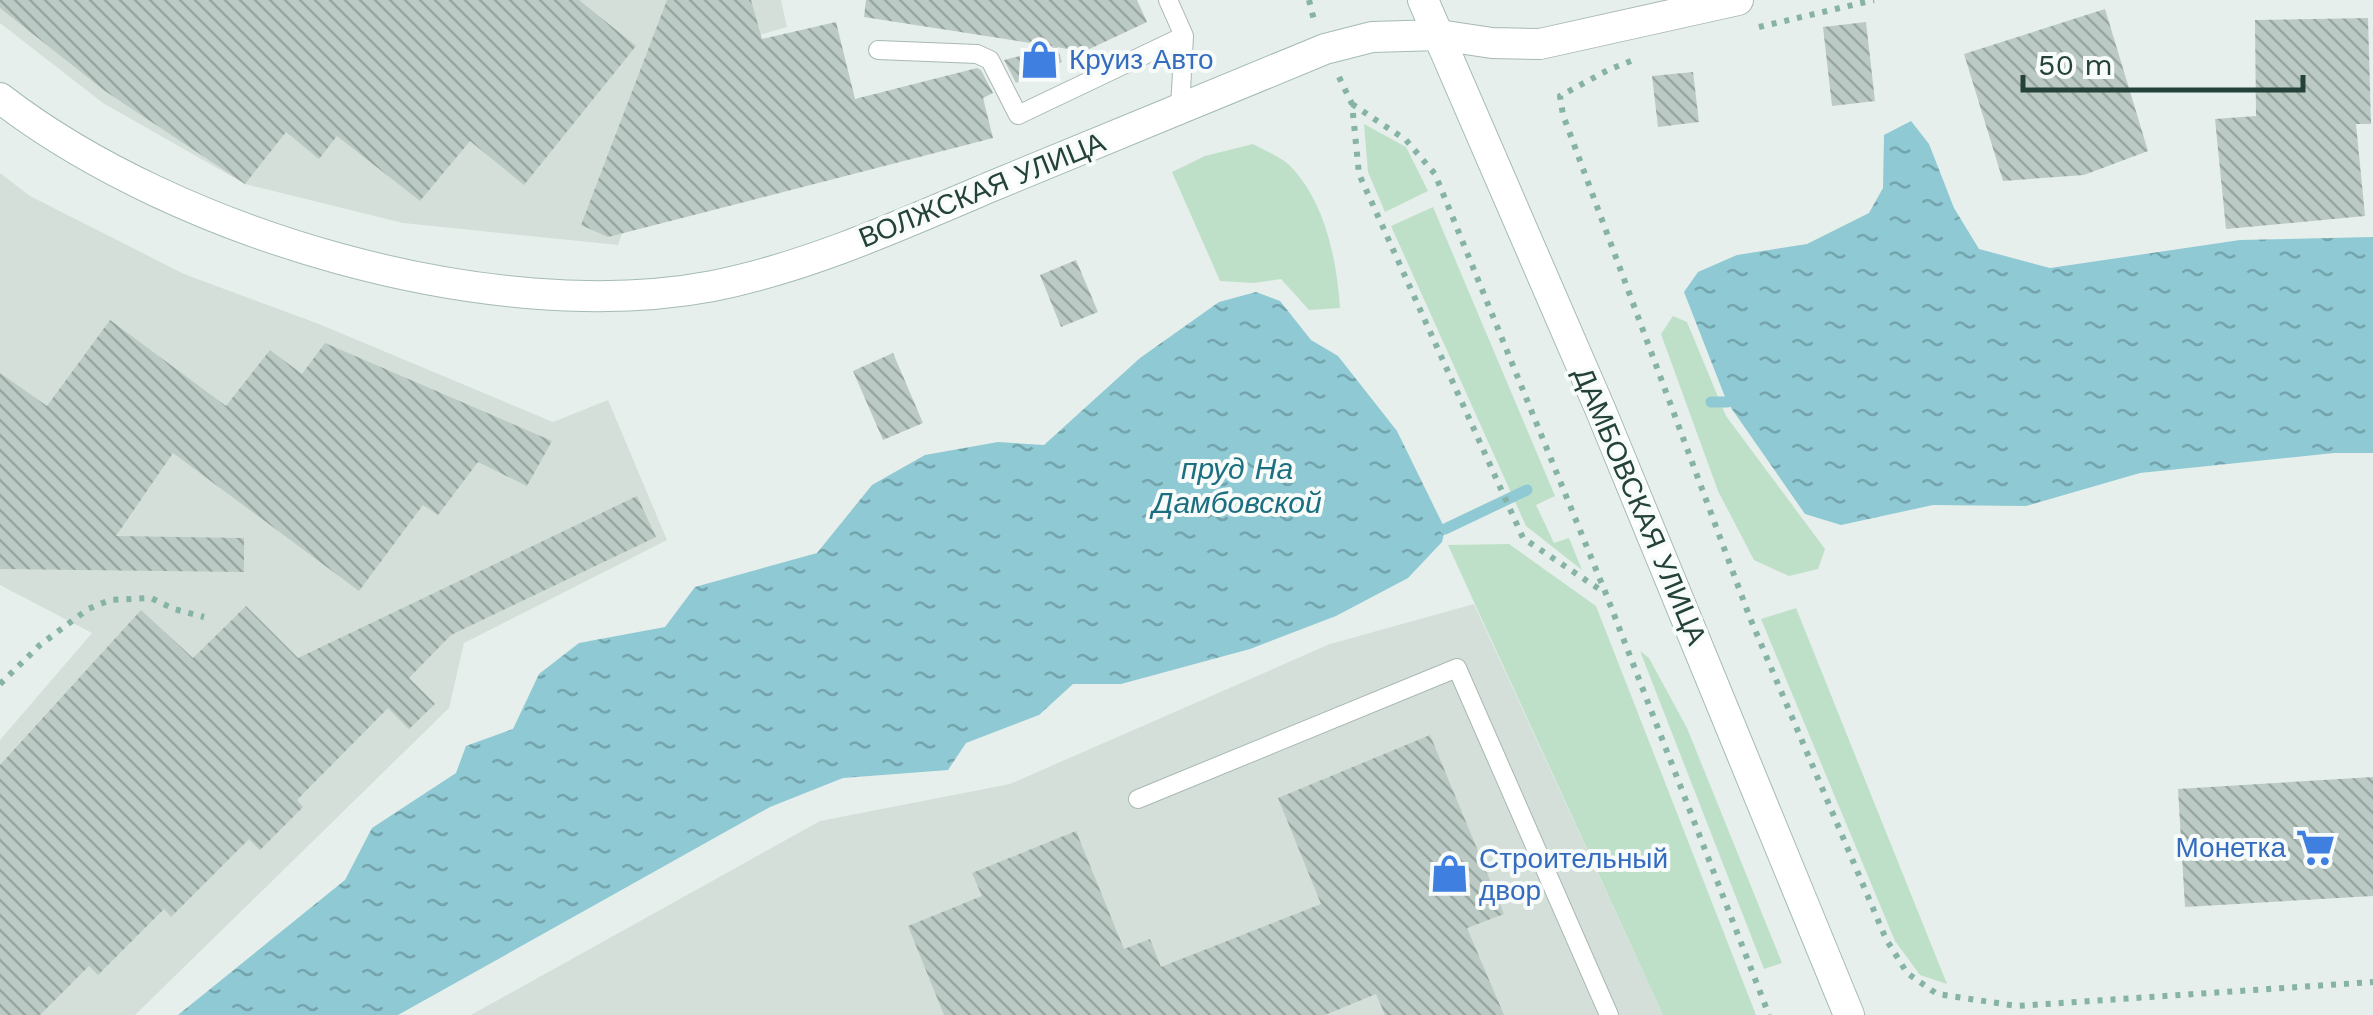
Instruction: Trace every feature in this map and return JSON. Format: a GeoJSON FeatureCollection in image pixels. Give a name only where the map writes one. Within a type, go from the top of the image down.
{"type":"FeatureCollection","features":[{"type":"Feature","properties":{"kind":"street","name":"ДАМБОВСКАЯ УЛИЦА"},"geometry":{"type":"LineString","coordinates":[[1424,0],[1601,410],[1849,1015]]}},
{"type":"Feature","properties":{"kind":"street","name":"ВОЛЖСКАЯ УЛИЦА"},"geometry":{"type":"LineString","coordinates":[[0,98],[102,164],[166,196],[243,226],[384,268],[513,290],[640,295],[754,275],[898,226],[1350,41],[1398,34],[1540,44],[1675,7],[1738,0]]}},
{"type":"Feature","properties":{"kind":"lane"},"geometry":{"type":"LineString","coordinates":[[1168,0],[1184,36],[1180,108]]}},
{"type":"Feature","properties":{"kind":"lane"},"geometry":{"type":"LineString","coordinates":[[878,50],[977,54],[990,60],[1018,115],[1184,36]]}},
{"type":"Feature","properties":{"kind":"lane"},"geometry":{"type":"LineString","coordinates":[[1138,799],[1457,668],[1608,1015]]}},
{"type":"Feature","properties":{"kind":"path"},"geometry":{"type":"LineString","coordinates":[[1606,594],[1523,538],[1360,174],[1352,104],[1406,140],[1435,174],[1606,594],[1769,1015]]}},
{"type":"Feature","properties":{"kind":"path"},"geometry":{"type":"LineString","coordinates":[[1563,115],[1750,618],[1886,939],[1907,973],[1937,994],[2017,1006],[2373,982]]}},
{"type":"Feature","properties":{"kind":"path"},"geometry":{"type":"LineString","coordinates":[[0,684],[40,645],[88,609],[110,600],[151,598],[204,617]]}},
{"type":"Feature","properties":{"kind":"shaded area"},"geometry":{"type":"Polygon","coordinates":[[[0,0],[781,0],[787,27],[731,43],[691,32],[618,245],[403,223],[245,184],[103,103],[0,23],[0,0]]]}},
{"type":"Feature","properties":{"kind":"shaded area"},"geometry":{"type":"Polygon","coordinates":[[[0,173],[30,196],[184,274],[319,324],[553,422],[608,400],[667,540],[464,643],[449,708],[135,1015],[0,1015],[0,740],[92,633],[0,585],[0,173]]]}},
{"type":"Feature","properties":{"kind":"shaded area"},"geometry":{"type":"Polygon","coordinates":[[[1474,604],[1663,1015],[471,1015],[820,821],[1010,784],[1330,644],[1474,604]]]}},
{"type":"Feature","properties":{"kind":"green space"},"geometry":{"type":"Polygon","coordinates":[[[1364,124],[1406,147],[1428,191],[1385,212],[1368,172],[1364,124]]]}},
{"type":"Feature","properties":{"kind":"green space"},"geometry":{"type":"Polygon","coordinates":[[[1253,144],[1289,165],[1314,199],[1333,253],[1340,308],[1309,310],[1281,279],[1254,283],[1220,281],[1172,172],[1205,156],[1253,144]]]}},
{"type":"Feature","properties":{"kind":"green space"},"geometry":{"type":"Polygon","coordinates":[[[1433,207],[1555,496],[1536,505],[1554,543],[1569,538],[1582,570],[1526,526],[1391,226],[1433,207]]]}},
{"type":"Feature","properties":{"kind":"green space"},"geometry":{"type":"Polygon","coordinates":[[[1673,316],[1687,322],[1726,416],[1825,549],[1818,569],[1789,576],[1754,560],[1718,491],[1661,334],[1673,316]]]}},
{"type":"Feature","properties":{"kind":"green space"},"geometry":{"type":"Polygon","coordinates":[[[1509,544],[1596,606],[1756,1015],[1663,1015],[1448,545],[1509,544]]]}},
{"type":"Feature","properties":{"kind":"green space"},"geometry":{"type":"Polygon","coordinates":[[[1796,608],[1947,984],[1920,975],[1895,941],[1761,619],[1796,608]]]}},
{"type":"Feature","properties":{"kind":"green space"},"geometry":{"type":"Polygon","coordinates":[[[1640,651],[1649,658],[1687,728],[1782,963],[1764,969],[1640,651]]]}},
{"type":"Feature","properties":{"kind":"water"},"geometry":{"type":"Polygon","coordinates":[[[1911,121],[1929,144],[1954,208],[1979,249],[2050,268],[2240,240],[2373,237],[2373,453],[2334,453],[2140,473],[2026,506],[1933,505],[1841,525],[1805,514],[1727,402],[1684,292],[1698,272],[1737,255],[1807,244],[1869,213],[1883,188],[1884,135],[1911,121]]]}},
{"type":"Feature","properties":{"kind":"water","name":"пруд На Дамбовской"},"geometry":{"type":"Polygon","coordinates":[[[1256,292],[1280,301],[1311,340],[1338,356],[1397,431],[1445,529],[1442,542],[1408,578],[1336,616],[1250,649],[1121,684],[1073,684],[1039,715],[966,743],[948,770],[843,778],[770,807],[398,1015],[178,1015],[345,880],[372,828],[456,773],[466,746],[513,729],[539,674],[579,643],[665,627],[695,587],[817,553],[872,485],[925,455],[998,442],[1044,445],[1140,358],[1219,302],[1256,292]]]}},
{"type":"Feature","properties":{"kind":"building"},"geometry":{"type":"Polygon","coordinates":[[[0,0],[579,0],[636,46],[524,185],[470,141],[420,201],[337,136],[319,159],[286,132],[245,184],[105,91],[0,8],[0,0]]]}},
{"type":"Feature","properties":{"kind":"building"},"geometry":{"type":"Polygon","coordinates":[[[667,0],[751,0],[762,39],[836,22],[855,99],[977,68],[993,93],[983,98],[993,138],[608,237],[581,225],[667,0]]]}},
{"type":"Feature","properties":{"kind":"building","name":"Круиз Авто"},"geometry":{"type":"Polygon","coordinates":[[[866,0],[1137,0],[1147,22],[1083,52],[1057,47],[1062,62],[1016,83],[1004,60],[1056,47],[864,17],[866,0]]]}},
{"type":"Feature","properties":{"kind":"building"},"geometry":{"type":"Polygon","coordinates":[[[2105,9],[2148,151],[2084,175],[2003,181],[1964,54],[2105,9]]]}},
{"type":"Feature","properties":{"kind":"building"},"geometry":{"type":"Polygon","coordinates":[[[2368,18],[2371,124],[2356,124],[2365,216],[2226,229],[2215,119],[2256,116],[2255,20],[2368,18]]]}},
{"type":"Feature","properties":{"kind":"building"},"geometry":{"type":"Polygon","coordinates":[[[1866,22],[1875,101],[1832,106],[1823,27],[1866,22]]]}},
{"type":"Feature","properties":{"kind":"building"},"geometry":{"type":"Polygon","coordinates":[[[1693,72],[1699,122],[1658,127],[1652,76],[1693,72]]]}},
{"type":"Feature","properties":{"kind":"building"},"geometry":{"type":"Polygon","coordinates":[[[1076,260],[1098,312],[1061,327],[1040,275],[1076,260]]]}},
{"type":"Feature","properties":{"kind":"building"},"geometry":{"type":"Polygon","coordinates":[[[110,320],[226,406],[270,350],[302,374],[325,343],[552,441],[527,486],[478,462],[438,515],[423,505],[359,591],[173,453],[116,536],[244,538],[244,572],[0,569],[0,373],[47,406],[110,320]]]}},
{"type":"Feature","properties":{"kind":"building"},"geometry":{"type":"Polygon","coordinates":[[[893,353],[923,423],[883,440],[853,371],[893,353]]]}},
{"type":"Feature","properties":{"kind":"building"},"geometry":{"type":"Polygon","coordinates":[[[637,496],[656,537],[451,635],[409,678],[435,704],[409,729],[388,708],[297,800],[303,807],[260,850],[249,839],[171,917],[164,909],[98,975],[89,966],[40,1015],[0,1015],[0,765],[141,610],[193,658],[246,606],[298,658],[637,496]]]}},
{"type":"Feature","properties":{"kind":"building"},"geometry":{"type":"Polygon","coordinates":[[[1430,735],[1504,914],[1467,928],[1504,1015],[1385,1015],[1376,994],[1325,1015],[944,1015],[908,926],[982,896],[972,873],[1076,831],[1124,949],[1150,939],[1161,967],[1321,904],[1278,798],[1430,735]]]}},
{"type":"Feature","properties":{"kind":"building"},"geometry":{"type":"Polygon","coordinates":[[[2373,777],[2373,896],[2185,907],[2178,789],[2373,777]]]}},
{"type":"Feature","properties":{"kind":"waterway"},"geometry":{"type":"LineString","coordinates":[[1711,402],[1727,402]]}},
{"type":"Feature","properties":{"kind":"waterway"},"geometry":{"type":"LineString","coordinates":[[1445,529],[1527,490]]}},
{"type":"Feature","properties":{"kind":"place","name":"Круиз Авто"},"geometry":{"type":"Point","coordinates":[1039,59]}},
{"type":"Feature","properties":{"kind":"place","name":"Монетка"},"geometry":{"type":"Point","coordinates":[2316,847]}},
{"type":"Feature","properties":{"kind":"place","name":"Строительный двор"},"geometry":{"type":"Point","coordinates":[1449,874]}}]}
